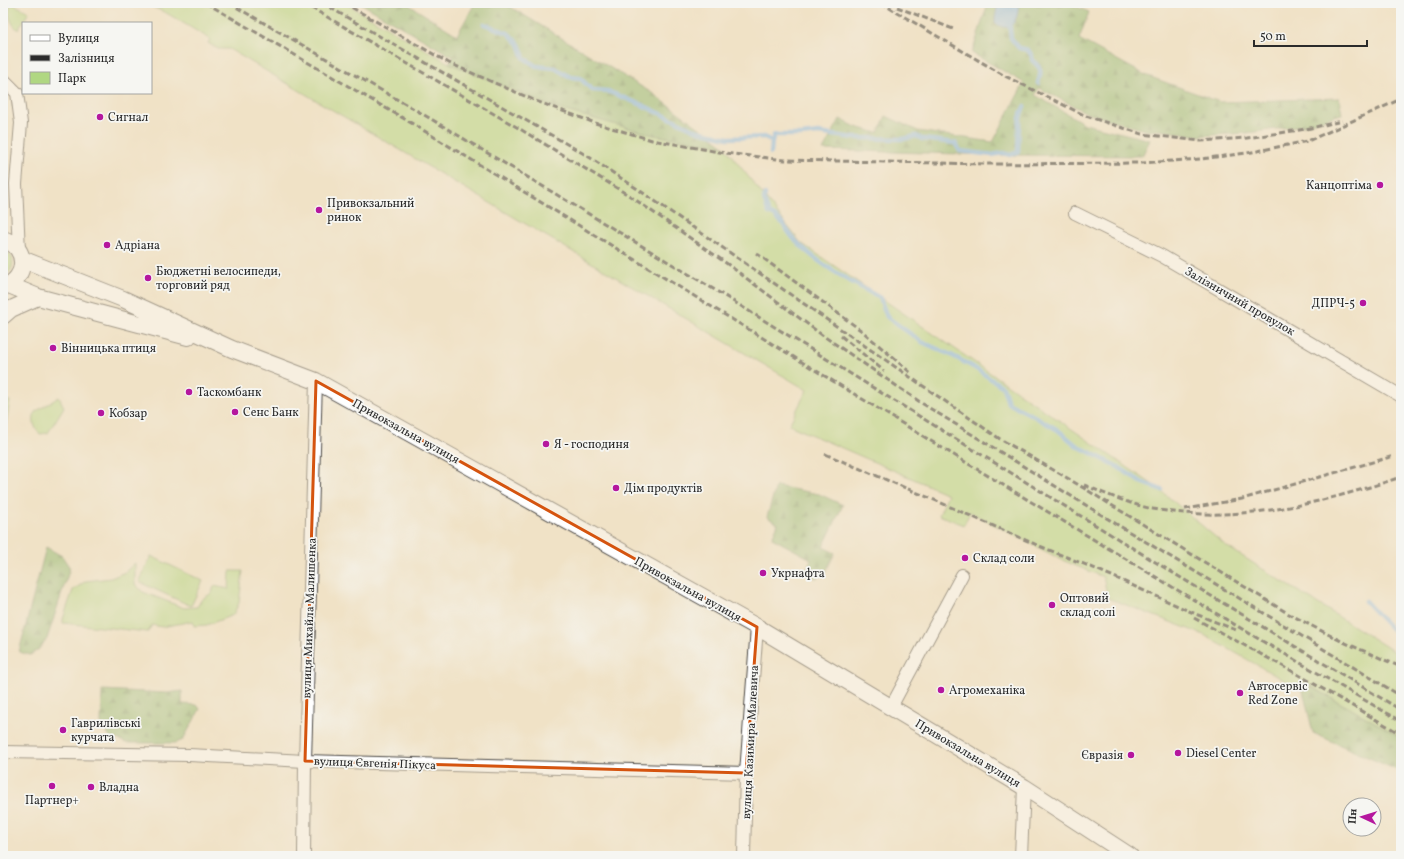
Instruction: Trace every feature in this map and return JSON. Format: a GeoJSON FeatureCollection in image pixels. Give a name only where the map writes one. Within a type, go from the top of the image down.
{"type":"FeatureCollection","features":[{"type":"Feature","properties":{"kind":"main road"},"geometry":{"type":"LineString","coordinates":[[3,239],[15,245],[21,255],[22,268],[15,281],[6,286]]}},
{"type":"Feature","properties":{"kind":"main road"},"geometry":{"type":"LineString","coordinates":[[21,255],[124,299],[232,349]]}},
{"type":"Feature","properties":{"kind":"main road"},"geometry":{"type":"LineString","coordinates":[[6,286],[38,297],[232,349]]}},
{"type":"Feature","properties":{"kind":"main road"},"geometry":{"type":"LineString","coordinates":[[3,316],[11,309],[38,297]]}},
{"type":"Feature","properties":{"kind":"main road","name":"Привокзальна вулиця"},"geometry":{"type":"LineString","coordinates":[[232,349],[316,381],[757,627],[1024,787],[1130,856]]}},
{"type":"Feature","properties":{"kind":"street"},"geometry":{"type":"LineString","coordinates":[[3,79],[17,93],[21,124],[16,184],[21,255]]}},
{"type":"Feature","properties":{"kind":"street","name":"Залізничний провулок"},"geometry":{"type":"LineString","coordinates":[[1075,213],[1162,256],[1401,396]]}},
{"type":"Feature","properties":{"kind":"street","name":"вулиця Михайла Малишенка"},"geometry":{"type":"LineString","coordinates":[[304,856],[305,761],[316,381]]}},
{"type":"Feature","properties":{"kind":"street"},"geometry":{"type":"LineString","coordinates":[[891,707],[962,575]]}},
{"type":"Feature","properties":{"kind":"street","name":"вулиця Казимира Малевича"},"geometry":{"type":"LineString","coordinates":[[744,856],[746,773],[757,627]]}},
{"type":"Feature","properties":{"kind":"street","name":"вулиця Євгенія Пікуса"},"geometry":{"type":"LineString","coordinates":[[3,752],[189,755],[305,761],[746,773]]}},
{"type":"Feature","properties":{"kind":"street"},"geometry":{"type":"LineString","coordinates":[[1021,856],[1024,787]]}},
{"type":"Feature","properties":{"kind":"highlighted area"},"geometry":{"type":"Polygon","coordinates":[[[316,381],[672,579],[757,627],[746,773],[305,761],[316,381]]]}},
{"type":"Feature","properties":{"kind":"green space"},"geometry":{"type":"Polygon","coordinates":[[[11,3],[29,12],[18,30],[10,18],[11,3]]]}},
{"type":"Feature","properties":{"kind":"green space"},"geometry":{"type":"Polygon","coordinates":[[[144,3],[345,3],[449,63],[555,108],[654,135],[724,146],[801,243],[1159,489],[1226,546],[1401,656],[1401,737],[1309,685],[1303,691],[1204,635],[1108,598],[1103,577],[1062,560],[970,512],[964,525],[939,515],[948,494],[789,425],[807,390],[229,49],[218,49],[208,43],[210,39],[168,14],[144,3]]]}},
{"type":"Feature","properties":{"kind":"green space"},"geometry":{"type":"Polygon","coordinates":[[[360,3],[406,3],[457,35],[475,3],[504,3],[652,93],[724,146],[654,135],[555,108],[449,63],[453,57],[360,3]]]}},
{"type":"Feature","properties":{"kind":"green space"},"geometry":{"type":"Polygon","coordinates":[[[988,3],[1068,3],[1089,12],[1079,39],[1145,75],[1220,102],[1339,98],[1342,114],[1305,125],[1247,133],[1199,136],[1158,130],[1148,131],[1087,113],[1039,88],[1035,95],[1085,124],[1150,140],[1142,156],[992,155],[823,150],[840,119],[856,127],[878,133],[886,116],[918,131],[993,142],[1024,83],[972,53],[988,3]]]}},
{"type":"Feature","properties":{"kind":"green space"},"geometry":{"type":"Polygon","coordinates":[[[3,248],[10,255],[13,263],[10,271],[3,277],[3,248]]]}},
{"type":"Feature","properties":{"kind":"green space"},"geometry":{"type":"Polygon","coordinates":[[[59,397],[64,407],[48,433],[40,434],[34,424],[35,412],[59,397]]]}},
{"type":"Feature","properties":{"kind":"green space"},"geometry":{"type":"Polygon","coordinates":[[[3,400],[10,401],[3,441],[3,400]]]}},
{"type":"Feature","properties":{"kind":"green space"},"geometry":{"type":"Polygon","coordinates":[[[776,486],[819,494],[843,505],[823,547],[835,553],[825,573],[816,578],[805,573],[811,559],[772,538],[778,524],[767,517],[776,486]]]}},
{"type":"Feature","properties":{"kind":"green space"},"geometry":{"type":"Polygon","coordinates":[[[46,547],[62,556],[70,568],[47,639],[38,650],[30,655],[19,652],[46,547]]]}},
{"type":"Feature","properties":{"kind":"green space"},"geometry":{"type":"Polygon","coordinates":[[[151,556],[203,581],[191,606],[139,582],[151,556]]]}},
{"type":"Feature","properties":{"kind":"green space"},"geometry":{"type":"Polygon","coordinates":[[[135,563],[135,584],[143,592],[184,608],[197,607],[202,599],[212,593],[214,586],[229,589],[230,571],[243,571],[239,603],[233,615],[207,625],[194,626],[193,621],[162,627],[152,625],[148,632],[63,623],[73,590],[86,581],[111,578],[125,572],[135,563]]]}},
{"type":"Feature","properties":{"kind":"green space"},"geometry":{"type":"Polygon","coordinates":[[[1308,685],[1401,737],[1401,772],[1313,733],[1303,691],[1308,685]]]}},
{"type":"Feature","properties":{"kind":"green space"},"geometry":{"type":"Polygon","coordinates":[[[102,690],[167,693],[182,691],[182,704],[197,705],[200,709],[183,740],[176,743],[126,743],[117,739],[111,739],[101,723],[102,690]]]}},
{"type":"Feature","properties":{"kind":"water"},"geometry":{"type":"Polygon","coordinates":[[[998,3],[1018,3],[1018,14],[1010,26],[1001,26],[995,23],[998,3]]]}},
{"type":"Feature","properties":{"kind":"waterway"},"geometry":{"type":"LineString","coordinates":[[1009,21],[1011,38],[1019,48],[1028,50],[1032,56],[1032,60],[1040,70],[1038,83]]}},
{"type":"Feature","properties":{"kind":"waterway"},"geometry":{"type":"LineString","coordinates":[[484,24],[508,33],[519,44],[524,58],[536,66],[555,68],[570,77],[580,78],[592,90],[607,91],[642,105],[698,131],[728,138],[765,137],[772,142]]}},
{"type":"Feature","properties":{"kind":"waterway"},"geometry":{"type":"LineString","coordinates":[[771,153],[774,135],[801,135],[818,133],[854,138],[903,139],[916,136],[922,139],[955,143],[960,151],[992,155],[1003,153],[1010,155],[1018,152],[1019,123],[1024,107]]}},
{"type":"Feature","properties":{"kind":"waterway"},"geometry":{"type":"LineString","coordinates":[[765,194],[764,200],[769,213],[781,221],[794,239],[824,265],[880,298],[887,317],[922,342],[973,367],[1003,387],[1008,403],[1058,430],[1076,445],[1118,467],[1141,482],[1162,490]]}},
{"type":"Feature","properties":{"kind":"waterway"},"geometry":{"type":"LineString","coordinates":[[1365,601],[1393,631],[1401,634]]}},
{"type":"Feature","properties":{"kind":"railway"},"geometry":{"type":"LineString","coordinates":[[206,3],[413,124],[980,471],[1262,641],[1401,721]]}},
{"type":"Feature","properties":{"kind":"railway"},"geometry":{"type":"LineString","coordinates":[[229,3],[421,113],[710,287],[1178,576],[1401,710]]}},
{"type":"Feature","properties":{"kind":"railway"},"geometry":{"type":"LineString","coordinates":[[303,3],[520,129],[630,196],[726,263],[822,335],[923,404],[1113,522],[1401,696]]}},
{"type":"Feature","properties":{"kind":"railway"},"geometry":{"type":"LineString","coordinates":[[322,3],[586,155],[1000,439],[1064,476],[1289,614],[1341,641],[1401,667]]}},
{"type":"Feature","properties":{"kind":"railway"},"geometry":{"type":"LineString","coordinates":[[344,3],[449,63],[536,101],[595,123],[652,140],[725,153],[785,160],[988,164],[1142,163],[1201,159],[1247,153],[1308,141],[1401,99]]}},
{"type":"Feature","properties":{"kind":"railway"},"geometry":{"type":"LineString","coordinates":[[881,3],[1005,76],[1086,116],[1142,134],[1200,141],[1247,138],[1306,129],[1342,121]]}},
{"type":"Feature","properties":{"kind":"railway"},"geometry":{"type":"LineString","coordinates":[[897,7],[953,29]]}},
{"type":"Feature","properties":{"kind":"railway"},"geometry":{"type":"LineString","coordinates":[[756,253],[862,331],[911,373]]}},
{"type":"Feature","properties":{"kind":"railway"},"geometry":{"type":"LineString","coordinates":[[841,336],[884,371]]}},
{"type":"Feature","properties":{"kind":"railway"},"geometry":{"type":"LineString","coordinates":[[825,454],[1236,630]]}},
{"type":"Feature","properties":{"kind":"railway"},"geometry":{"type":"LineString","coordinates":[[1185,509],[1242,499],[1394,456]]}},
{"type":"Feature","properties":{"kind":"railway"},"geometry":{"type":"LineString","coordinates":[[1084,485],[1126,502],[1153,509],[1185,513],[1217,514],[1248,513],[1310,503],[1340,496],[1401,477]]}},
{"type":"Feature","properties":{"kind":"railway"},"geometry":{"type":"LineString","coordinates":[[1194,618],[1290,670],[1401,734]]}},
{"type":"Feature","properties":{"kind":"place","name":"Сигнал"},"geometry":{"type":"Point","coordinates":[100,117]}},
{"type":"Feature","properties":{"kind":"place","name":"Канцоптіма"},"geometry":{"type":"Point","coordinates":[1380,185]}},
{"type":"Feature","properties":{"kind":"place","name":"Привокзальний ринок"},"geometry":{"type":"Point","coordinates":[319,210]}},
{"type":"Feature","properties":{"kind":"place","name":"Адріана"},"geometry":{"type":"Point","coordinates":[107,245]}},
{"type":"Feature","properties":{"kind":"place","name":"Бюджетні велосипеди, торговий ряд"},"geometry":{"type":"Point","coordinates":[148,278]}},
{"type":"Feature","properties":{"kind":"place","name":"ДПРЧ-5"},"geometry":{"type":"Point","coordinates":[1363,303]}},
{"type":"Feature","properties":{"kind":"place","name":"Вінницька птиця"},"geometry":{"type":"Point","coordinates":[53,348]}},
{"type":"Feature","properties":{"kind":"place","name":"Таскомбанк"},"geometry":{"type":"Point","coordinates":[189,392]}},
{"type":"Feature","properties":{"kind":"place","name":"Сенс Банк"},"geometry":{"type":"Point","coordinates":[235,412]}},
{"type":"Feature","properties":{"kind":"place","name":"Кобзар"},"geometry":{"type":"Point","coordinates":[101,413]}},
{"type":"Feature","properties":{"kind":"place","name":"Я - господиня"},"geometry":{"type":"Point","coordinates":[546,444]}},
{"type":"Feature","properties":{"kind":"place","name":"Дім продуктів"},"geometry":{"type":"Point","coordinates":[616,488]}},
{"type":"Feature","properties":{"kind":"place","name":"Склад соли"},"geometry":{"type":"Point","coordinates":[965,558]}},
{"type":"Feature","properties":{"kind":"place","name":"Укрнафта"},"geometry":{"type":"Point","coordinates":[763,573]}},
{"type":"Feature","properties":{"kind":"place","name":"Оптовий склад солі"},"geometry":{"type":"Point","coordinates":[1052,605]}},
{"type":"Feature","properties":{"kind":"place","name":"Агромеханіка"},"geometry":{"type":"Point","coordinates":[941,690]}},
{"type":"Feature","properties":{"kind":"place","name":"Автосервіс Red Zone"},"geometry":{"type":"Point","coordinates":[1240,693]}},
{"type":"Feature","properties":{"kind":"place","name":"Гаврилівські курчата"},"geometry":{"type":"Point","coordinates":[63,730]}},
{"type":"Feature","properties":{"kind":"place","name":"Diesel Center"},"geometry":{"type":"Point","coordinates":[1178,753]}},
{"type":"Feature","properties":{"kind":"place","name":"Євразія"},"geometry":{"type":"Point","coordinates":[1131,755]}},
{"type":"Feature","properties":{"kind":"place","name":"Партнер+"},"geometry":{"type":"Point","coordinates":[52,786]}},
{"type":"Feature","properties":{"kind":"place","name":"Владна"},"geometry":{"type":"Point","coordinates":[91,787]}}]}
